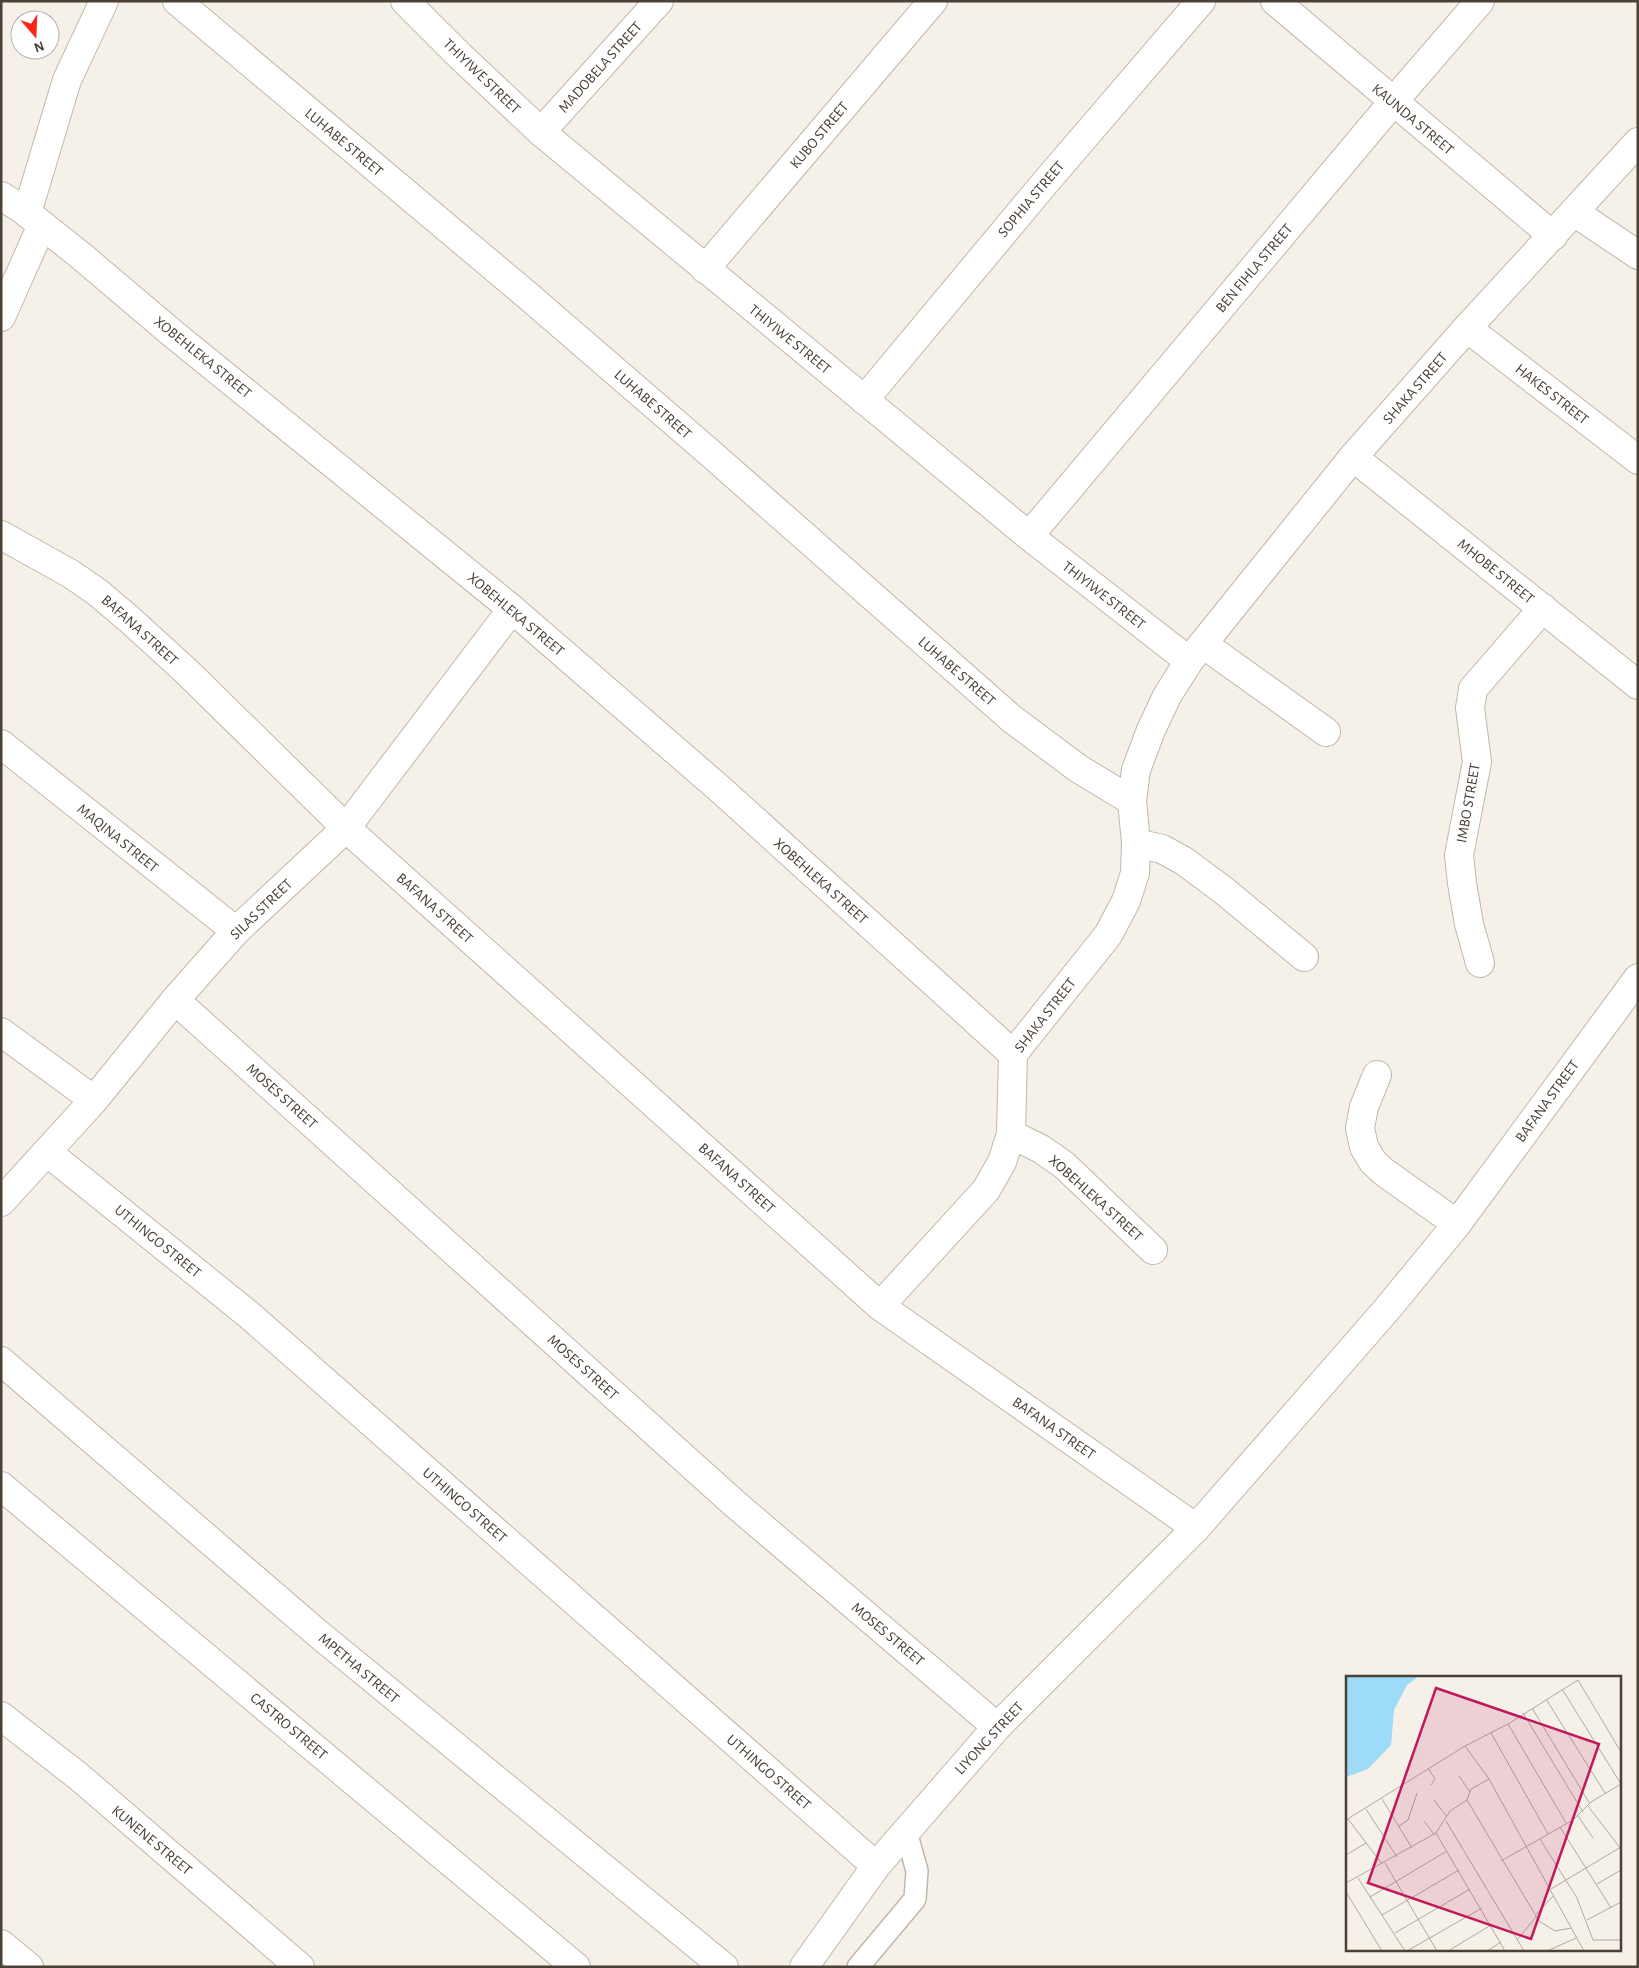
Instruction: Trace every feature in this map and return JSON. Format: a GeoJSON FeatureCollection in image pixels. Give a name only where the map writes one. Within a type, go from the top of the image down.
{"type":"FeatureCollection","features":[{"type":"Feature","properties":{"kind":"street"},"geometry":{"type":"LineString","coordinates":[[1,318],[35,219],[67,80],[104,1]]}},
{"type":"Feature","properties":{"kind":"street","name":"LUHABE STREET"},"geometry":{"type":"LineString","coordinates":[[177,1],[688,434],[1012,719],[1079,769],[1132,801]]}},
{"type":"Feature","properties":{"kind":"street","name":"MADOBELA STREET"},"geometry":{"type":"LineString","coordinates":[[541,132],[659,1]]}},
{"type":"Feature","properties":{"kind":"street","name":"KUBO STREET"},"geometry":{"type":"LineString","coordinates":[[706,269],[933,1]]}},
{"type":"Feature","properties":{"kind":"street","name":"SOPHIA STREET"},"geometry":{"type":"LineString","coordinates":[[864,400],[1044,184],[1201,1]]}},
{"type":"Feature","properties":{"kind":"street","name":"KAUNDA STREET"},"geometry":{"type":"LineString","coordinates":[[1275,1],[1553,236]]}},
{"type":"Feature","properties":{"kind":"street","name":"BEN FIHLA STREET"},"geometry":{"type":"LineString","coordinates":[[1029,536],[1480,1]]}},
{"type":"Feature","properties":{"kind":"street","name":"THIYIWE STREET"},"geometry":{"type":"LineString","coordinates":[[408,2],[460,56],[541,132],[864,400],[1029,536],[1196,653]]}},
{"type":"Feature","properties":{"kind":"street","name":"SHAKA STREET"},"geometry":{"type":"LineString","coordinates":[[880,1306],[986,1190],[1002,1162],[1011,1134],[1013,1054],[1108,935],[1126,901],[1135,873],[1136,843],[1132,801],[1136,770],[1151,730],[1168,696],[1196,653],[1353,457],[1467,328],[1638,142]]}},
{"type":"Feature","properties":{"kind":"street","name":"XOBEHLEKA STREET"},"geometry":{"type":"LineString","coordinates":[[1,196],[35,219],[80,255],[172,333],[512,609],[728,797],[1013,1054]]}},
{"type":"Feature","properties":{"kind":"street"},"geometry":{"type":"LineString","coordinates":[[1574,212],[1638,255]]}},
{"type":"Feature","properties":{"kind":"street","name":"HAKES STREET"},"geometry":{"type":"LineString","coordinates":[[1467,328],[1638,460]]}},
{"type":"Feature","properties":{"kind":"street","name":"MHOBE STREET"},"geometry":{"type":"LineString","coordinates":[[1353,457],[1638,685]]}},
{"type":"Feature","properties":{"kind":"street","name":"BAFANA STREET"},"geometry":{"type":"LineString","coordinates":[[1,535],[71,574],[104,597],[186,671],[346,828],[880,1306],[1196,1528],[1375,1324],[1457,1224],[1638,978]]}},
{"type":"Feature","properties":{"kind":"street","name":"IMBO STREET"},"geometry":{"type":"LineString","coordinates":[[1480,963],[1469,924],[1459,855],[1477,762],[1470,708],[1473,689],[1542,608]]}},
{"type":"Feature","properties":{"kind":"street","name":"SILAS STREET"},"geometry":{"type":"LineString","coordinates":[[1,1202],[94,1100],[175,1000],[236,931],[346,828],[512,609]]}},
{"type":"Feature","properties":{"kind":"street"},"geometry":{"type":"LineString","coordinates":[[1196,653],[1326,732]]}},
{"type":"Feature","properties":{"kind":"street","name":"MAQINA STREET"},"geometry":{"type":"LineString","coordinates":[[1,744],[236,931]]}},
{"type":"Feature","properties":{"kind":"street"},"geometry":{"type":"LineString","coordinates":[[1136,843],[1162,849],[1184,861],[1223,890],[1304,957]]}},
{"type":"Feature","properties":{"kind":"street","name":"MOSES STREET"},"geometry":{"type":"LineString","coordinates":[[175,1000],[735,1504],[997,1727]]}},
{"type":"Feature","properties":{"kind":"street"},"geometry":{"type":"LineString","coordinates":[[1,1032],[94,1100]]}},
{"type":"Feature","properties":{"kind":"street"},"geometry":{"type":"LineString","coordinates":[[1378,1075],[1364,1107],[1360,1128],[1364,1147],[1373,1162],[1384,1172],[1457,1224]]}},
{"type":"Feature","properties":{"kind":"street","name":"XOBEHLEKA STREET"},"geometry":{"type":"LineString","coordinates":[[1011,1134],[1041,1149],[1064,1165],[1152,1250]]}},
{"type":"Feature","properties":{"kind":"street","name":"UTHINGO STREET"},"geometry":{"type":"LineString","coordinates":[[47,1152],[248,1314],[876,1866]]}},
{"type":"Feature","properties":{"kind":"street","name":"MPETHA STREET"},"geometry":{"type":"LineString","coordinates":[[1,1361],[316,1632],[724,1967]]}},
{"type":"Feature","properties":{"kind":"street","name":"CASTRO STREET"},"geometry":{"type":"LineString","coordinates":[[1,1486],[576,1967]]}},
{"type":"Feature","properties":{"kind":"street","name":"LIYONG STREET"},"geometry":{"type":"LineString","coordinates":[[804,1967],[876,1866],[997,1727],[1196,1528]]}},
{"type":"Feature","properties":{"kind":"street","name":"KUNENE STREET"},"geometry":{"type":"LineString","coordinates":[[1,1716],[78,1776],[300,1967]]}},
{"type":"Feature","properties":{"kind":"street"},"geometry":{"type":"LineString","coordinates":[[1,1944],[30,1967]]}},
{"type":"Feature","properties":{"kind":"lane"},"geometry":{"type":"LineString","coordinates":[[858,1967],[915,1899],[918,1872],[906,1830]]}}]}
